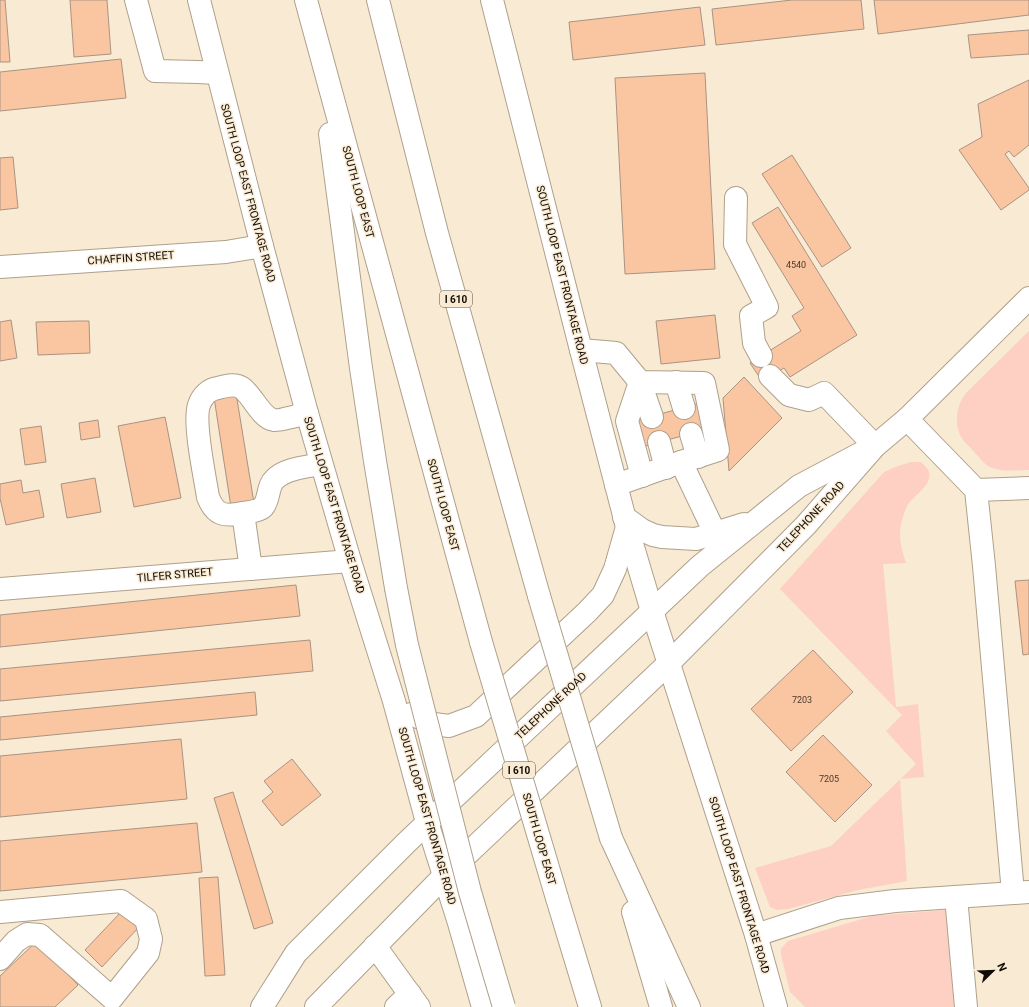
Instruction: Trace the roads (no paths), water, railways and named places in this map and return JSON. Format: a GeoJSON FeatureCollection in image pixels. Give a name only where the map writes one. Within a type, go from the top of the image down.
{"type":"FeatureCollection","features":[{"type":"Feature","properties":{"kind":"main road"},"geometry":{"type":"LineString","coordinates":[[136,0],[155,71],[218,73]]}},
{"type":"Feature","properties":{"kind":"main road","name":"SOUTH LOOP EAST FRONTAGE ROAD"},"geometry":{"type":"LineString","coordinates":[[199,0],[262,246],[307,413],[350,562],[394,702],[427,822],[459,923],[483,1007]]}},
{"type":"Feature","properties":{"kind":"main road","name":"SOUTH LOOP EAST"},"geometry":{"type":"LineString","coordinates":[[306,0],[481,642],[556,898],[590,1007]]}},
{"type":"Feature","properties":{"kind":"main road","name":"I 610"},"geometry":{"type":"LineString","coordinates":[[378,0],[438,233],[539,596],[660,1007]]}},
{"type":"Feature","properties":{"kind":"main road","name":"SOUTH LOOP EAST FRONTAGE ROAD"},"geometry":{"type":"LineString","coordinates":[[492,0],[580,350],[626,522],[652,611],[756,934],[776,1007]]}},
{"type":"Feature","properties":{"kind":"main road"},"geometry":{"type":"LineString","coordinates":[[320,52],[361,368],[406,645],[470,892],[504,1007]]}},
{"type":"Feature","properties":{"kind":"main road"},"geometry":{"type":"LineString","coordinates":[[736,198],[735,244],[767,307],[751,316],[754,343],[760,356]]}},
{"type":"Feature","properties":{"kind":"main road","name":"CHAFFIN STREET"},"geometry":{"type":"LineString","coordinates":[[0,267],[226,252],[262,246]]}},
{"type":"Feature","properties":{"kind":"main road","name":"TELEPHONE ROAD"},"geometry":{"type":"LineString","coordinates":[[316,1007],[444,876],[670,663],[806,525],[875,446],[907,419],[1029,298]]}},
{"type":"Feature","properties":{"kind":"main road"},"geometry":{"type":"LineString","coordinates":[[580,350],[616,353],[640,382],[652,417]]}},
{"type":"Feature","properties":{"kind":"main road"},"geometry":{"type":"LineString","coordinates":[[770,376],[789,394],[809,400],[824,394],[875,446]]}},
{"type":"Feature","properties":{"kind":"main road"},"geometry":{"type":"LineString","coordinates":[[616,485],[718,450],[704,383],[640,382]]}},
{"type":"Feature","properties":{"kind":"main road"},"geometry":{"type":"LineString","coordinates":[[640,382],[627,420],[642,476]]}},
{"type":"Feature","properties":{"kind":"main road"},"geometry":{"type":"LineString","coordinates":[[676,382],[684,408]]}},
{"type":"Feature","properties":{"kind":"main road"},"geometry":{"type":"LineString","coordinates":[[307,413],[275,421],[267,418],[242,388],[234,385],[211,389],[205,395],[199,406],[198,420],[198,436],[208,497],[211,505],[217,512],[229,515],[257,510],[263,507],[269,486],[275,478],[288,471],[322,464]]}},
{"type":"Feature","properties":{"kind":"main road"},"geometry":{"type":"LineString","coordinates":[[756,934],[839,908],[895,901],[1021,892],[976,490],[907,419]]}},
{"type":"Feature","properties":{"kind":"main road"},"geometry":{"type":"LineString","coordinates":[[681,462],[691,434]]}},
{"type":"Feature","properties":{"kind":"main road"},"geometry":{"type":"LineString","coordinates":[[659,442],[681,462],[715,533]]}},
{"type":"Feature","properties":{"kind":"main road","name":"TELEPHONE ROAD"},"geometry":{"type":"LineString","coordinates":[[262,1007],[296,953],[427,822],[700,566],[799,486],[875,446]]}},
{"type":"Feature","properties":{"kind":"main road"},"geometry":{"type":"LineString","coordinates":[[976,490],[1029,488]]}},
{"type":"Feature","properties":{"kind":"main road"},"geometry":{"type":"LineString","coordinates":[[243,513],[251,569]]}},
{"type":"Feature","properties":{"kind":"main road"},"geometry":{"type":"LineString","coordinates":[[394,702],[414,716],[434,724],[449,726],[476,716],[587,612],[603,595],[615,569],[626,522],[642,530],[662,537],[696,539],[758,519]]}},
{"type":"Feature","properties":{"kind":"main road","name":"TILFER STREET"},"geometry":{"type":"LineString","coordinates":[[0,589],[350,562]]}},
{"type":"Feature","properties":{"kind":"main road"},"geometry":{"type":"LineString","coordinates":[[611,838],[689,1007]]}},
{"type":"Feature","properties":{"kind":"main road"},"geometry":{"type":"LineString","coordinates":[[956,897],[966,1007]]}},
{"type":"Feature","properties":{"kind":"main road"},"geometry":{"type":"LineString","coordinates":[[0,912],[121,901],[146,919],[151,939],[148,953],[112,1004],[40,935],[27,934],[16,941],[0,959]]}},
{"type":"Feature","properties":{"kind":"main road"},"geometry":{"type":"LineString","coordinates":[[375,946],[408,1003]]}}]}
